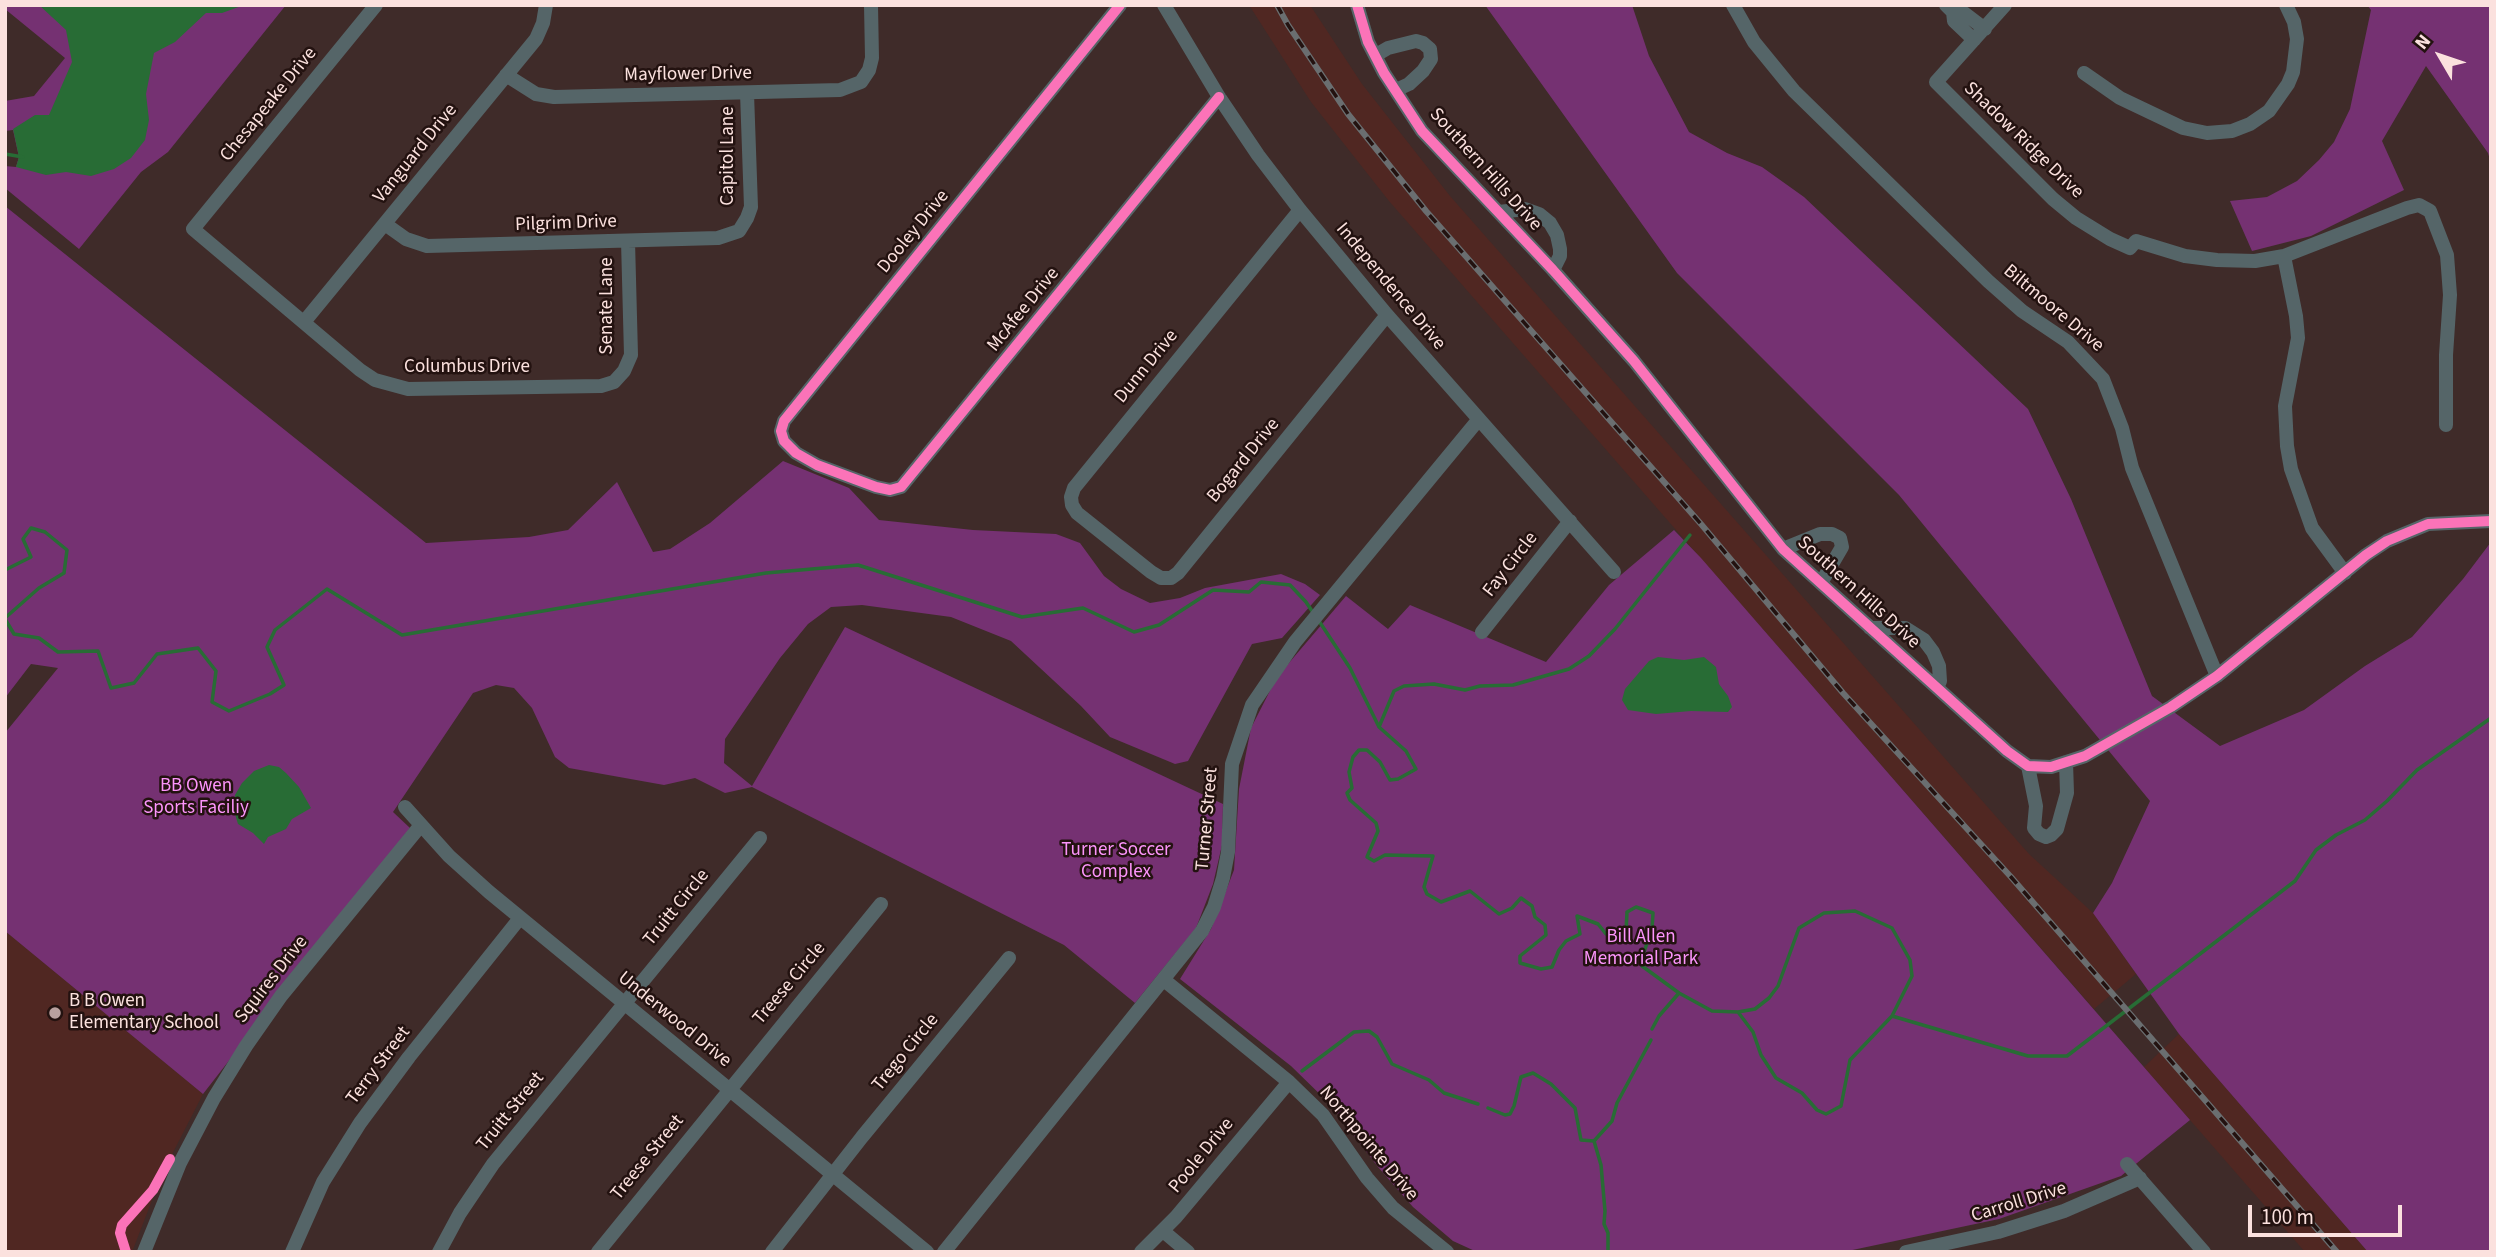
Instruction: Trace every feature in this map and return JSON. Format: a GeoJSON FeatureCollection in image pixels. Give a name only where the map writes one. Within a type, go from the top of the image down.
{"type":"FeatureCollection","features":[{"type":"Feature","properties":{"kind":"street","name":"Chesapeake Drive"},"geometry":{"type":"LineString","coordinates":[[193,229],[376,5]]}},
{"type":"Feature","properties":{"kind":"street","name":"Vanguard Drive"},"geometry":{"type":"LineString","coordinates":[[304,321],[536,39],[543,23],[546,5]]}},
{"type":"Feature","properties":{"kind":"street","name":"Mayflower Drive"},"geometry":{"type":"LineString","coordinates":[[506,75],[536,94],[554,97],[839,90],[861,82],[869,70],[872,58],[871,5]]}},
{"type":"Feature","properties":{"kind":"street","name":"Dooley Drive"},"geometry":{"type":"LineString","coordinates":[[832,471],[796,453],[784,441],[781,431],[783,421],[1120,5]]}},
{"type":"Feature","properties":{"kind":"street","name":"Independence Drive"},"geometry":{"type":"LineString","coordinates":[[1164,5],[1219,97],[1300,210],[1387,315],[1614,572]]}},
{"type":"Feature","properties":{"kind":"street","name":"Southern Hills Drive"},"geometry":{"type":"LineString","coordinates":[[1357,5],[1368,42],[1384,73],[1422,131],[1553,270],[1634,361],[1783,549],[2007,751],[2028,766]]}},
{"type":"Feature","properties":{"kind":"street","name":"Biltmoore Drive"},"geometry":{"type":"LineString","coordinates":[[1733,5],[1754,42],[1794,91],[2022,312],[2068,342],[2104,379],[2122,428],[2132,468],[2217,677]]}},
{"type":"Feature","properties":{"kind":"street"},"geometry":{"type":"LineString","coordinates":[[1949,8],[1954,22],[1975,40],[2005,5]]}},
{"type":"Feature","properties":{"kind":"street"},"geometry":{"type":"LineString","coordinates":[[2084,73],[2120,98],[2183,128],[2207,133],[2232,131],[2250,124],[2269,111],[2288,84],[2298,50],[2294,22],[2286,5]]}},
{"type":"Feature","properties":{"kind":"street"},"geometry":{"type":"LineString","coordinates":[[1949,8],[1964,13],[1985,29]]}},
{"type":"Feature","properties":{"kind":"street","name":"Shadow Ridge Drive"},"geometry":{"type":"LineString","coordinates":[[1975,40],[1936,82],[2053,199],[2076,218],[2130,248],[2136,241],[2185,256],[2217,261],[2255,261],[2284,256],[2407,208],[2418,205],[2430,211],[2447,255],[2449,295],[2446,425]]}},
{"type":"Feature","properties":{"kind":"street"},"geometry":{"type":"LineString","coordinates":[[1376,55],[1388,48],[1416,41],[1423,43],[1430,50],[1430,61],[1423,71],[1409,84],[1396,90]]}},
{"type":"Feature","properties":{"kind":"street","name":"Capitol Lane"},"geometry":{"type":"LineString","coordinates":[[747,93],[751,207],[747,218]]}},
{"type":"Feature","properties":{"kind":"street","name":"McAfee Drive"},"geometry":{"type":"LineString","coordinates":[[832,471],[883,489],[901,487],[1219,97]]}},
{"type":"Feature","properties":{"kind":"street","name":"Southern Hills Drive"},"geometry":{"type":"LineString","coordinates":[[1499,212],[1525,209],[1539,214],[1550,223],[1557,235],[1560,249],[1560,256],[1553,270]]}},
{"type":"Feature","properties":{"kind":"street","name":"Dunn Drive"},"geometry":{"type":"LineString","coordinates":[[1116,544],[1077,513],[1071,497],[1074,488],[1300,210]]}},
{"type":"Feature","properties":{"kind":"street","name":"Pilgrim Drive"},"geometry":{"type":"LineString","coordinates":[[385,224],[406,239],[427,246],[718,238],[738,231],[747,218]]}},
{"type":"Feature","properties":{"kind":"street","name":"Columbus Drive"},"geometry":{"type":"LineString","coordinates":[[193,229],[360,370],[391,386],[408,389],[601,386],[614,383],[624,371]]}},
{"type":"Feature","properties":{"kind":"street","name":"Senate Lane"},"geometry":{"type":"LineString","coordinates":[[624,371],[631,355],[628,241]]}},
{"type":"Feature","properties":{"kind":"street"},"geometry":{"type":"LineString","coordinates":[[2284,256],[2298,338],[2286,406],[2287,446],[2291,469],[2312,528],[2345,573]]}},
{"type":"Feature","properties":{"kind":"street","name":"Bogard Drive"},"geometry":{"type":"LineString","coordinates":[[1116,544],[1161,578],[1171,578],[1178,573],[1387,315]]}},
{"type":"Feature","properties":{"kind":"street","name":"Turner Street"},"geometry":{"type":"LineString","coordinates":[[944,1252],[1202,931],[1214,906],[1228,852],[1231,764],[1260,690],[1295,642],[1479,419]]}},
{"type":"Feature","properties":{"kind":"street","name":"Fay Circle"},"geometry":{"type":"LineString","coordinates":[[1482,632],[1570,521]]}},
{"type":"Feature","properties":{"kind":"street"},"geometry":{"type":"LineString","coordinates":[[2066,762],[2067,793],[2057,829],[2054,834],[2046,837],[2039,834],[2033,825],[2036,806],[2028,766],[2043,768],[2085,756],[2217,677],[2387,541],[2428,524],[2491,521]]}},
{"type":"Feature","properties":{"kind":"street","name":"Southern Hills Drive"},"geometry":{"type":"LineString","coordinates":[[1783,549],[1821,534],[1832,534],[1840,538],[1842,547],[1821,583]]}},
{"type":"Feature","properties":{"kind":"street","name":"Southern Hills Drive"},"geometry":{"type":"LineString","coordinates":[[1870,628],[1905,628],[1924,640],[1939,666],[1940,681],[1937,687]]}},
{"type":"Feature","properties":{"kind":"street","name":"Underwood Drive"},"geometry":{"type":"LineString","coordinates":[[405,807],[470,875],[520,918],[927,1252]]}},
{"type":"Feature","properties":{"kind":"street","name":"Squires Drive"},"geometry":{"type":"LineString","coordinates":[[144,1252],[180,1163],[246,1045],[281,996],[421,825]]}},
{"type":"Feature","properties":{"kind":"street","name":"Truitt Circle"},"geometry":{"type":"LineString","coordinates":[[624,1003],[760,838]]}},
{"type":"Feature","properties":{"kind":"street","name":"Treese Circle"},"geometry":{"type":"LineString","coordinates":[[728,1089],[881,904]]}},
{"type":"Feature","properties":{"kind":"street","name":"Terry Street"},"geometry":{"type":"LineString","coordinates":[[292,1252],[323,1182],[360,1123],[520,918]]}},
{"type":"Feature","properties":{"kind":"street","name":"Trego Circle"},"geometry":{"type":"LineString","coordinates":[[772,1252],[1009,958]]}},
{"type":"Feature","properties":{"kind":"street","name":"Northpointe Drive"},"geometry":{"type":"LineString","coordinates":[[1164,980],[1289,1082],[1323,1115],[1367,1178],[1393,1208],[1447,1252]]}},
{"type":"Feature","properties":{"kind":"street","name":"Truitt Street"},"geometry":{"type":"LineString","coordinates":[[439,1252],[460,1213],[493,1164],[624,1003]]}},
{"type":"Feature","properties":{"kind":"street","name":"Poole Drive"},"geometry":{"type":"LineString","coordinates":[[1141,1252],[1163,1231],[1289,1082]]}},
{"type":"Feature","properties":{"kind":"street","name":"Treese Street"},"geometry":{"type":"LineString","coordinates":[[598,1252],[728,1089]]}},
{"type":"Feature","properties":{"kind":"street"},"geometry":{"type":"LineString","coordinates":[[2127,1164],[2204,1252]]}},
{"type":"Feature","properties":{"kind":"street","name":"Carroll Drive"},"geometry":{"type":"LineString","coordinates":[[1906,1252],[1998,1232],[2038,1220],[2140,1178]]}},
{"type":"Feature","properties":{"kind":"street"},"geometry":{"type":"LineString","coordinates":[[1163,1231],[1188,1252]]}},
{"type":"Feature","properties":{"kind":"shaded area"},"geometry":{"type":"Polygon","coordinates":[[[39,5],[244,5],[222,13],[206,13],[175,42],[154,53],[146,94],[149,120],[145,140],[131,158],[114,169],[91,176],[66,172],[46,175],[16,167],[19,157],[13,129],[35,115],[49,115],[72,62],[66,30],[39,5]]]}},
{"type":"Feature","properties":{"kind":"shaded area"},"geometry":{"type":"Polygon","coordinates":[[[1249,5],[1310,5],[1362,84],[1450,196],[2029,854],[2093,913],[2136,974],[2094,1009],[1389,201],[1311,102],[1249,5]]]}},
{"type":"Feature","properties":{"kind":"shaded area"},"geometry":{"type":"Polygon","coordinates":[[[1658,657],[1684,660],[1704,657],[1716,667],[1719,684],[1732,707],[1728,712],[1656,714],[1628,710],[1622,700],[1625,689],[1649,661],[1658,657]]]}},
{"type":"Feature","properties":{"kind":"shaded area"},"geometry":{"type":"Polygon","coordinates":[[[269,765],[279,767],[286,773],[299,787],[311,808],[292,819],[286,829],[268,837],[264,844],[238,824],[234,811],[235,795],[254,771],[269,765]]]}},
{"type":"Feature","properties":{"kind":"shaded area","name":"B B Owen Elementary School"},"geometry":{"type":"Polygon","coordinates":[[[5,931],[203,1094],[163,1172],[132,1252],[5,1252],[5,931]]]}},
{"type":"Feature","properties":{"kind":"shaded area"},"geometry":{"type":"Polygon","coordinates":[[[2179,1034],[2368,1252],[2305,1252],[2144,1067],[2179,1034]]]}},
{"type":"Feature","properties":{"kind":"green space"},"geometry":{"type":"Polygon","coordinates":[[[5,5],[286,5],[168,152],[141,172],[79,249],[5,188],[5,166],[16,167],[19,157],[13,130],[5,131],[5,101],[34,96],[65,58],[5,9],[5,5]]]}},
{"type":"Feature","properties":{"kind":"green space"},"geometry":{"type":"Polygon","coordinates":[[[1485,5],[1632,5],[1649,56],[1689,132],[1727,153],[1762,167],[1804,197],[2028,409],[2071,499],[2152,696],[2220,746],[2304,710],[2365,666],[2412,637],[2463,579],[2491,542],[2491,1252],[2368,1252],[2179,1034],[2093,913],[2112,883],[2150,801],[1899,495],[1677,273],[1485,5]]]}},
{"type":"Feature","properties":{"kind":"green space"},"geometry":{"type":"Polygon","coordinates":[[[2367,5],[2491,5],[2491,163],[2488,153],[2426,66],[2382,141],[2404,190],[2311,236],[2252,251],[2230,201],[2267,197],[2297,181],[2334,142],[2350,109],[2371,10],[2367,5]]]}},
{"type":"Feature","properties":{"kind":"green space"},"geometry":{"type":"Polygon","coordinates":[[[5,206],[426,543],[529,537],[568,530],[617,482],[653,552],[670,549],[710,523],[783,461],[849,488],[879,520],[973,530],[1056,534],[1080,543],[1104,576],[1121,589],[1150,603],[1180,598],[1205,588],[1281,574],[1305,584],[1320,595],[1282,638],[1252,644],[1188,761],[1175,764],[1110,737],[1011,641],[951,617],[862,605],[831,607],[808,624],[780,658],[725,739],[724,763],[752,786],[845,627],[1223,804],[1222,845],[1213,884],[1196,928],[1135,1003],[1064,945],[752,787],[725,793],[695,778],[664,785],[569,768],[555,757],[532,708],[514,688],[496,685],[473,693],[393,812],[410,828],[203,1094],[5,931],[5,733],[58,668],[31,664],[5,698],[5,206]]]}},
{"type":"Feature","properties":{"kind":"green space","name":"Bill Allen Memorial Park"},"geometry":{"type":"Polygon","coordinates":[[[1674,530],[2190,1120],[2121,1176],[1999,1219],[1843,1252],[1477,1252],[1453,1241],[1413,1207],[1378,1167],[1331,1105],[1291,1066],[1180,979],[1211,929],[1234,870],[1239,789],[1251,728],[1277,677],[1346,596],[1388,629],[1410,605],[1546,662],[1609,585],[1674,530]]]}},
{"type":"Feature","properties":{"kind":"waterway"},"geometry":{"type":"LineString","coordinates":[[5,154],[23,157]]}},
{"type":"Feature","properties":{"kind":"waterway"},"geometry":{"type":"LineString","coordinates":[[5,570],[31,557],[23,539],[31,528],[45,532],[67,550],[64,573],[39,588],[5,618]]}},
{"type":"Feature","properties":{"kind":"waterway"},"geometry":{"type":"LineString","coordinates":[[1379,727],[1394,691],[1404,686],[1434,684],[1465,690],[1480,686],[1513,685],[1569,669],[1589,656],[1615,629],[1690,535]]}},
{"type":"Feature","properties":{"kind":"waterway"},"geometry":{"type":"LineString","coordinates":[[5,619],[14,634],[39,638],[58,652],[98,651],[111,688],[134,683],[157,654],[198,648],[216,671],[212,702],[229,711],[270,694],[284,685],[267,647],[275,630],[327,589],[402,635],[766,573],[858,565],[1022,617],[1083,608],[1134,632],[1159,625],[1213,590],[1249,592],[1261,582],[1290,585],[1314,614]]}},
{"type":"Feature","properties":{"kind":"waterway"},"geometry":{"type":"LineString","coordinates":[[1319,621],[1350,668],[1379,727],[1406,751],[1416,769],[1398,779],[1390,780],[1380,762],[1367,750],[1359,750],[1353,757],[1349,772],[1352,788],[1347,793],[1350,800],[1376,823],[1378,831],[1367,857],[1374,861],[1385,855],[1433,856],[1424,887],[1427,894],[1441,902],[1470,891],[1499,914],[1512,908],[1521,898],[1532,906],[1535,917],[1545,925],[1546,935],[1520,956],[1520,963],[1541,969],[1552,967],[1566,941],[1580,934],[1577,916],[1598,924],[1606,934],[1617,939],[1626,932],[1627,912],[1636,907],[1653,913],[1652,929],[1642,966],[1679,993],[1712,1011],[1738,1012],[1753,1032],[1761,1055],[1776,1078],[1802,1093],[1817,1110],[1826,1114],[1841,1106],[1850,1060],[1892,1016],[2028,1056],[2067,1056],[2295,881],[2316,850],[2336,835],[2365,820],[2417,770],[2491,718]]}},
{"type":"Feature","properties":{"kind":"waterway"},"geometry":{"type":"LineString","coordinates":[[1738,1012],[1755,1009],[1769,998],[1778,986],[1799,928],[1824,913],[1855,911],[1892,928],[1910,960],[1912,976],[1892,1016]]}},
{"type":"Feature","properties":{"kind":"waterway"},"geometry":{"type":"LineString","coordinates":[[1652,1029],[1659,1016],[1679,993]]}},
{"type":"Feature","properties":{"kind":"waterway"},"geometry":{"type":"LineString","coordinates":[[1302,1071],[1354,1032],[1369,1031],[1377,1037],[1392,1064],[1429,1080],[1444,1093],[1478,1104]]}},
{"type":"Feature","properties":{"kind":"waterway"},"geometry":{"type":"LineString","coordinates":[[1488,1108],[1505,1115],[1510,1114],[1521,1077],[1533,1073],[1551,1084],[1575,1108],[1581,1140],[1594,1141],[1612,1121],[1617,1103],[1651,1040]]}},
{"type":"Feature","properties":{"kind":"waterway"},"geometry":{"type":"LineString","coordinates":[[1594,1141],[1601,1165],[1608,1252]]}},
{"type":"Feature","properties":{"kind":"railway"},"geometry":{"type":"LineString","coordinates":[[1277,5],[1348,114],[1426,211],[1701,524],[1843,693],[2011,877],[2337,1252]]}},
{"type":"Feature","properties":{"kind":"cycle path"},"geometry":{"type":"LineString","coordinates":[[1120,5],[784,421],[781,431],[784,441],[796,453],[817,465],[876,487],[890,490],[901,487],[1219,97]]}},
{"type":"Feature","properties":{"kind":"cycle path"},"geometry":{"type":"LineString","coordinates":[[1357,5],[1368,42],[1384,73],[1422,131],[1553,270],[1634,361],[1783,549],[2007,751],[2028,766],[2051,767],[2085,756],[2171,707],[2217,676],[2387,541],[2428,524],[2491,521]]}},
{"type":"Feature","properties":{"kind":"cycle path"},"geometry":{"type":"LineString","coordinates":[[126,1252],[120,1233],[122,1225],[153,1190],[170,1159]]}},
{"type":"Feature","properties":{"kind":"place","name":"B B Owen Elementary School"},"geometry":{"type":"Point","coordinates":[55,1013]}},
{"type":"Feature","properties":{"kind":"park label","name":"BB Owen Sports Faciliy"},"geometry":{"type":"Point","coordinates":[196,798]}},
{"type":"Feature","properties":{"kind":"park label","name":"Turner Soccer Complex"},"geometry":{"type":"Point","coordinates":[1116,862]}}]}
